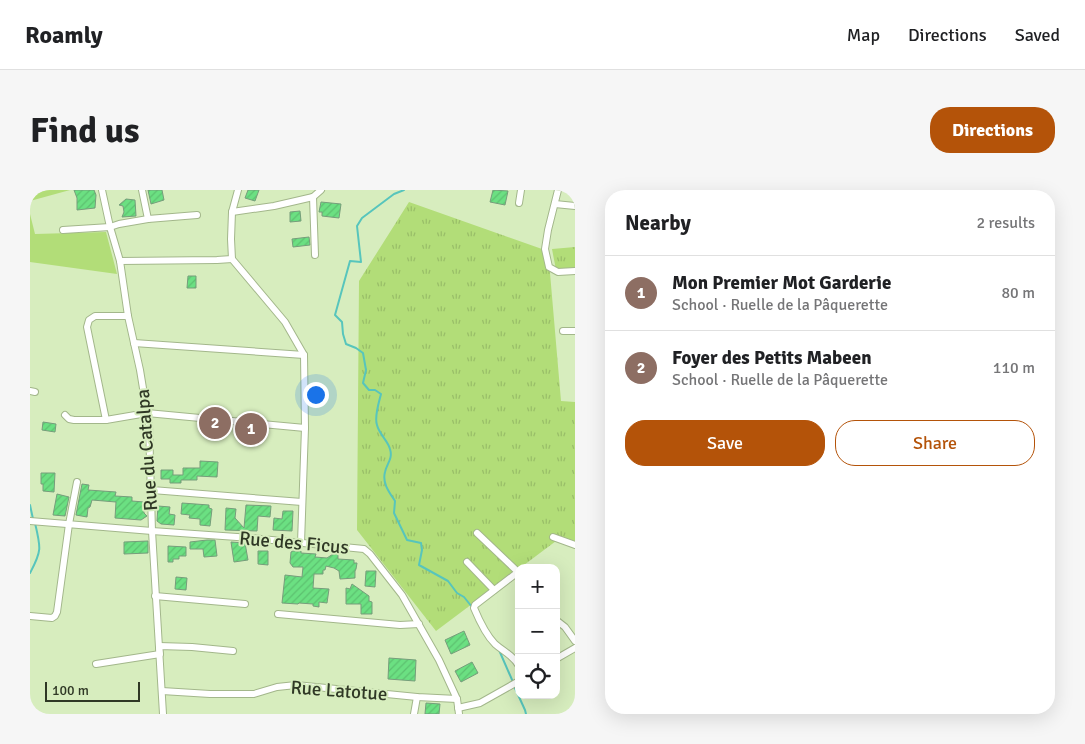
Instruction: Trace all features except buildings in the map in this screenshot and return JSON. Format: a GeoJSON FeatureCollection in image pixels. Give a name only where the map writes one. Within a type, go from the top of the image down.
{"type":"FeatureCollection","features":[{"type":"Feature","properties":{"kind":"street","name":"Rue du Catalpa"},"geometry":{"type":"LineString","coordinates":[[102,190],[110,228],[120,261],[128,316],[140,370],[149,425],[155,596],[160,654]]}},
{"type":"Feature","properties":{"kind":"street"},"geometry":{"type":"LineString","coordinates":[[142,190],[148,219]]}},
{"type":"Feature","properties":{"kind":"street"},"geometry":{"type":"LineString","coordinates":[[238,190],[232,212],[232,259],[285,322],[304,354],[305,428],[301,543]]}},
{"type":"Feature","properties":{"kind":"street"},"geometry":{"type":"LineString","coordinates":[[232,212],[313,198],[321,190]]}},
{"type":"Feature","properties":{"kind":"street"},"geometry":{"type":"LineString","coordinates":[[519,203],[521,190]]}},
{"type":"Feature","properties":{"kind":"street"},"geometry":{"type":"LineString","coordinates":[[558,190],[545,249],[550,267],[558,272],[575,271]]}},
{"type":"Feature","properties":{"kind":"street"},"geometry":{"type":"LineString","coordinates":[[313,198],[315,254]]}},
{"type":"Feature","properties":{"kind":"street"},"geometry":{"type":"LineString","coordinates":[[555,204],[575,206]]}},
{"type":"Feature","properties":{"kind":"street"},"geometry":{"type":"LineString","coordinates":[[63,230],[110,228],[119,224],[148,219],[197,215]]}},
{"type":"Feature","properties":{"kind":"street"},"geometry":{"type":"LineString","coordinates":[[120,261],[232,259]]}},
{"type":"Feature","properties":{"kind":"street"},"geometry":{"type":"LineString","coordinates":[[106,420],[87,327],[89,320],[95,316],[128,316]]}},
{"type":"Feature","properties":{"kind":"street"},"geometry":{"type":"LineString","coordinates":[[563,331],[575,331]]}},
{"type":"Feature","properties":{"kind":"street"},"geometry":{"type":"LineString","coordinates":[[134,343],[304,354]]}},
{"type":"Feature","properties":{"kind":"street"},"geometry":{"type":"LineString","coordinates":[[65,414],[68,419],[74,420],[106,420],[147,413],[305,428]]}},
{"type":"Feature","properties":{"kind":"street"},"geometry":{"type":"LineString","coordinates":[[30,616],[52,618],[57,612],[69,524],[77,482]]}},
{"type":"Feature","properties":{"kind":"street"},"geometry":{"type":"LineString","coordinates":[[152,490],[302,502]]}},
{"type":"Feature","properties":{"kind":"street","name":"Rue des Ficus"},"geometry":{"type":"LineString","coordinates":[[30,521],[364,549],[370,554],[402,596],[420,624],[440,660],[459,711]]}},
{"type":"Feature","properties":{"kind":"street"},"geometry":{"type":"LineString","coordinates":[[478,533],[515,569]]}},
{"type":"Feature","properties":{"kind":"street"},"geometry":{"type":"LineString","coordinates":[[553,537],[575,545]]}},
{"type":"Feature","properties":{"kind":"street"},"geometry":{"type":"LineString","coordinates":[[467,562],[494,590]]}},
{"type":"Feature","properties":{"kind":"street"},"geometry":{"type":"LineString","coordinates":[[515,574],[475,605],[474,610],[491,640],[515,659]]}},
{"type":"Feature","properties":{"kind":"street"},"geometry":{"type":"LineString","coordinates":[[155,596],[244,604]]}},
{"type":"Feature","properties":{"kind":"street"},"geometry":{"type":"LineString","coordinates":[[278,614],[400,625],[420,624]]}},
{"type":"Feature","properties":{"kind":"street"},"geometry":{"type":"LineString","coordinates":[[560,623],[575,641]]}},
{"type":"Feature","properties":{"kind":"street"},"geometry":{"type":"LineString","coordinates":[[159,646],[233,651]]}},
{"type":"Feature","properties":{"kind":"street"},"geometry":{"type":"LineString","coordinates":[[560,657],[575,648]]}},
{"type":"Feature","properties":{"kind":"street"},"geometry":{"type":"LineString","coordinates":[[96,664],[160,654],[163,714]]}},
{"type":"Feature","properties":{"kind":"street"},"geometry":{"type":"LineString","coordinates":[[459,711],[480,703],[515,683]]}},
{"type":"Feature","properties":{"kind":"street","name":"Rue Latotue"},"geometry":{"type":"LineString","coordinates":[[162,691],[254,694],[277,687],[296,685],[456,699]]}},
{"type":"Feature","properties":{"kind":"street"},"geometry":{"type":"LineString","coordinates":[[414,714],[417,697]]}},
{"type":"Feature","properties":{"kind":"green space"},"geometry":{"type":"Polygon","coordinates":[[[30,190],[70,190],[30,201],[30,190]]]}},
{"type":"Feature","properties":{"kind":"green space"},"geometry":{"type":"Polygon","coordinates":[[[409,202],[542,249],[550,273],[561,401],[575,402],[575,547],[556,541],[525,564],[515,564],[515,572],[436,631],[357,530],[359,281],[409,202]]]}},
{"type":"Feature","properties":{"kind":"green space"},"geometry":{"type":"Polygon","coordinates":[[[30,214],[35,234],[106,232],[117,274],[30,262],[30,214]]]}},
{"type":"Feature","properties":{"kind":"green space"},"geometry":{"type":"Polygon","coordinates":[[[575,247],[575,270],[556,270],[552,249],[575,247]]]}},
{"type":"Feature","properties":{"kind":"waterway"},"geometry":{"type":"LineString","coordinates":[[404,190],[394,194],[362,218],[357,226],[361,262],[350,261],[335,315],[342,322],[346,344],[363,353],[366,370],[363,383],[369,390],[375,390],[381,394],[376,422],[391,452],[384,480],[395,501],[394,513],[407,540],[421,543],[422,550],[419,565],[448,581],[457,593],[464,597],[472,607]]}},
{"type":"Feature","properties":{"kind":"waterway"},"geometry":{"type":"LineString","coordinates":[[30,505],[33,519]]}},
{"type":"Feature","properties":{"kind":"waterway"},"geometry":{"type":"LineString","coordinates":[[30,573],[37,559],[39,549],[35,523]]}},
{"type":"Feature","properties":{"kind":"waterway"},"geometry":{"type":"LineString","coordinates":[[499,650],[513,682]]}},
{"type":"Feature","properties":{"kind":"waterway"},"geometry":{"type":"LineString","coordinates":[[514,686],[526,714]]}},
{"type":"Feature","properties":{"kind":"place","name":"Foyer des Petits Mabeen"},"geometry":{"type":"Point","coordinates":[215,423]}},
{"type":"Feature","properties":{"kind":"place","name":"Mon Premier Mot Garderie"},"geometry":{"type":"Point","coordinates":[251,429]}}]}
